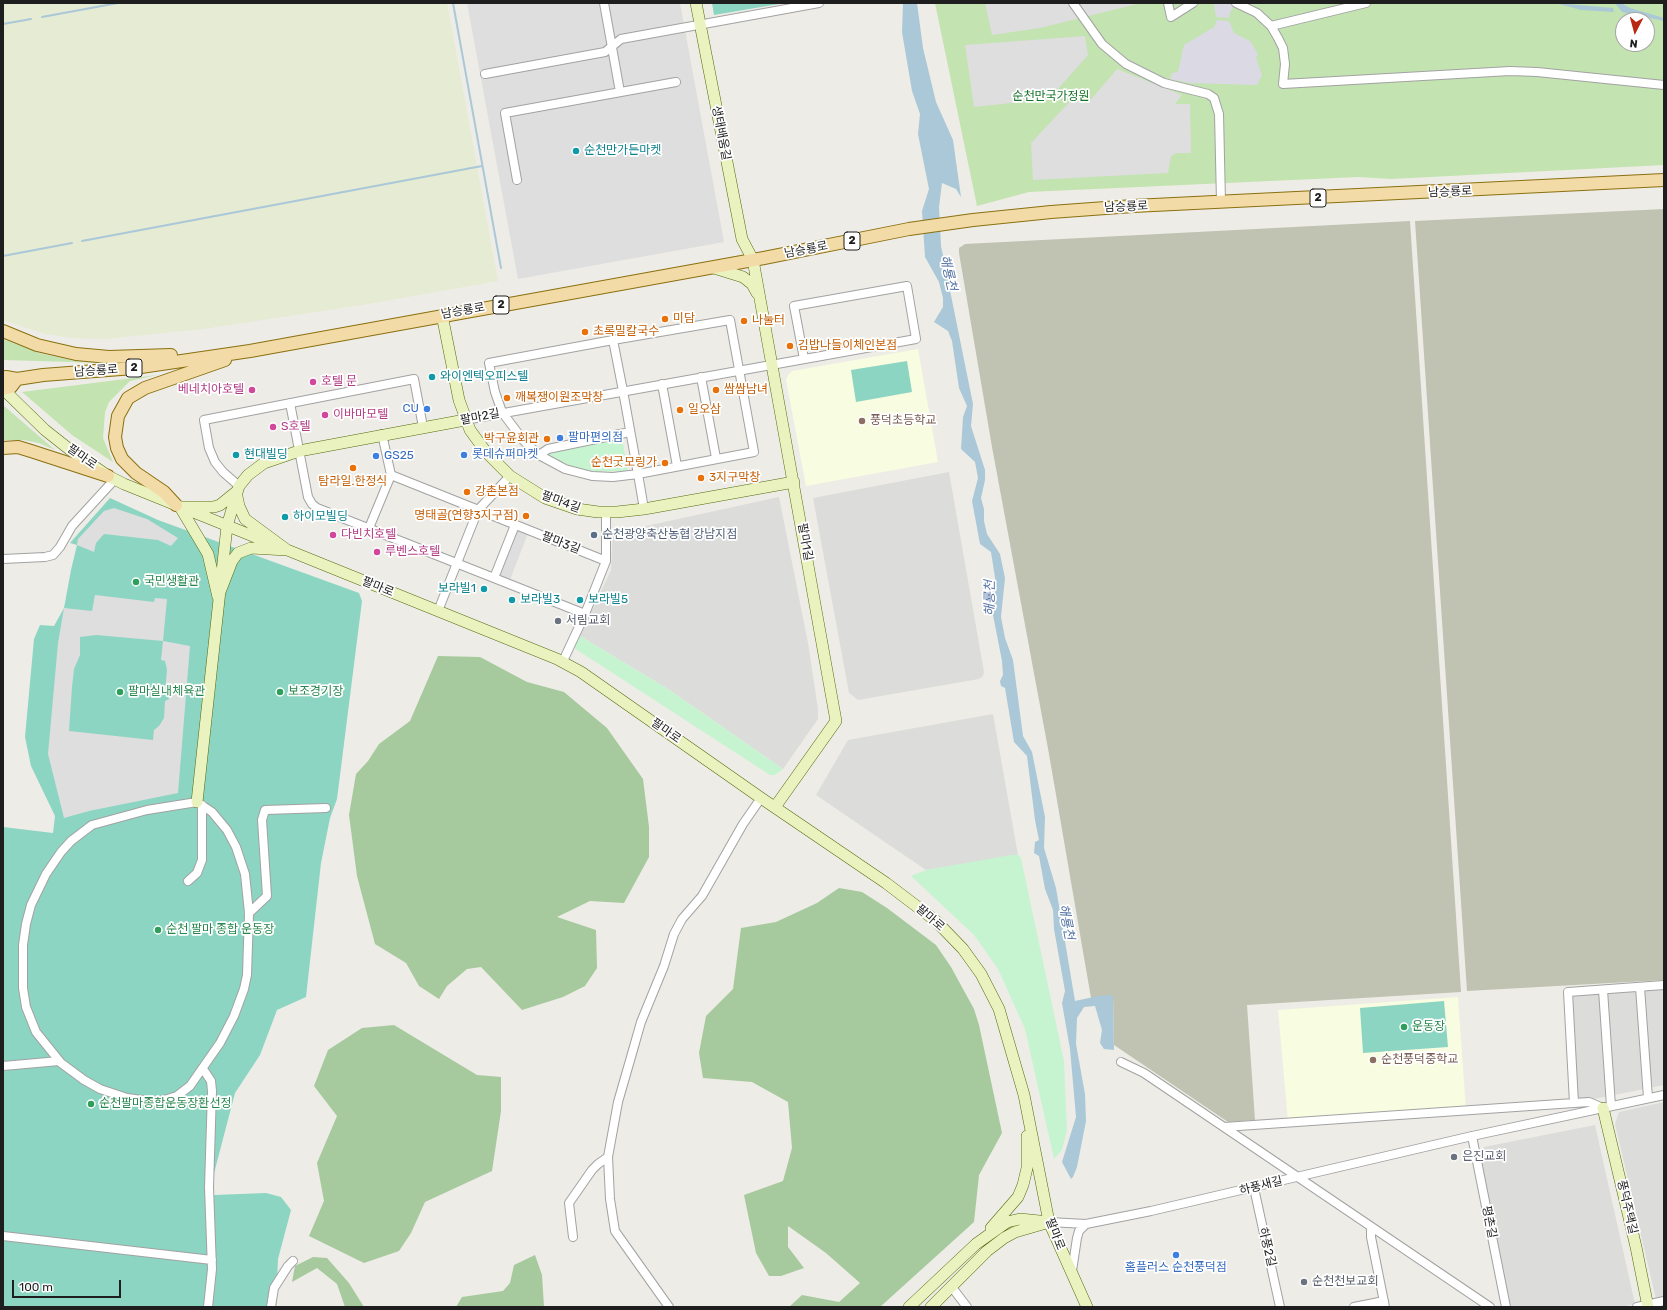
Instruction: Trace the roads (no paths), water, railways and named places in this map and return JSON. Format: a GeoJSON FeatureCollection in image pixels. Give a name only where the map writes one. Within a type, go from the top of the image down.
{"type":"FeatureCollection","features":[{"type":"Feature","properties":{"kind":"main road","name":"남승룡로"},"geometry":{"type":"LineString","coordinates":[[3,378],[17,379],[43,375],[134,368],[250,351],[442,315],[713,268],[909,229],[973,220],[1059,211],[1664,180]]}},
{"type":"Feature","properties":{"kind":"main road"},"geometry":{"type":"LineString","coordinates":[[3,331],[37,345],[76,354],[110,358],[250,351]]}},
{"type":"Feature","properties":{"kind":"main road"},"geometry":{"type":"LineString","coordinates":[[178,506],[164,492],[136,473],[122,459],[117,448],[115,437],[120,409],[128,398],[145,388],[250,351]]}},
{"type":"Feature","properties":{"kind":"main road","name":"2"},"geometry":{"type":"LineString","coordinates":[[3,389],[11,387],[17,379]]}},
{"type":"Feature","properties":{"kind":"main road"},"geometry":{"type":"LineString","coordinates":[[3,448],[31,450],[112,478]]}},
{"type":"Feature","properties":{"kind":"street"},"geometry":{"type":"LineString","coordinates":[[604,3],[620,92]]}},
{"type":"Feature","properties":{"kind":"street","name":"생태배움길"},"geometry":{"type":"LineString","coordinates":[[696,3],[742,239],[753,260]]}},
{"type":"Feature","properties":{"kind":"street"},"geometry":{"type":"LineString","coordinates":[[485,74],[605,52],[621,39],[819,3]]}},
{"type":"Feature","properties":{"kind":"street"},"geometry":{"type":"LineString","coordinates":[[1073,3],[1102,44],[1126,64],[1164,83],[1208,94],[1214,98],[1219,114],[1221,202]]}},
{"type":"Feature","properties":{"kind":"street"},"geometry":{"type":"LineString","coordinates":[[1168,3],[1172,17],[1193,3]]}},
{"type":"Feature","properties":{"kind":"street"},"geometry":{"type":"LineString","coordinates":[[1188,3],[1193,3]]}},
{"type":"Feature","properties":{"kind":"street"},"geometry":{"type":"LineString","coordinates":[[1236,3],[1257,13],[1271,26],[1283,48],[1286,64],[1283,84],[1510,71],[1537,72],[1664,85]]}},
{"type":"Feature","properties":{"kind":"street"},"geometry":{"type":"LineString","coordinates":[[1271,26],[1366,3]]}},
{"type":"Feature","properties":{"kind":"street"},"geometry":{"type":"LineString","coordinates":[[517,180],[505,113],[676,82]]}},
{"type":"Feature","properties":{"kind":"street","name":"팔마1길"},"geometry":{"type":"LineString","coordinates":[[753,260],[836,722],[775,807]]}},
{"type":"Feature","properties":{"kind":"street"},"geometry":{"type":"LineString","coordinates":[[713,268],[743,276],[752,284],[760,297]]}},
{"type":"Feature","properties":{"kind":"street","name":"팔마2길"},"geometry":{"type":"LineString","coordinates":[[218,597],[227,526],[238,489],[248,475],[264,463],[299,451],[382,434],[465,420],[502,412],[772,364],[804,359],[916,339],[907,286],[794,306],[804,359]]}},
{"type":"Feature","properties":{"kind":"street","name":"팔마4길"},"geometry":{"type":"LineString","coordinates":[[442,315],[459,400],[465,420],[473,435],[486,452],[510,476],[545,498],[577,509],[606,513],[644,509],[794,482]]}},
{"type":"Feature","properties":{"kind":"street"},"geometry":{"type":"LineString","coordinates":[[730,320],[754,452],[638,474],[613,477],[592,476],[565,469],[539,455],[523,440],[502,412],[495,392],[489,363],[613,340],[730,320]]}},
{"type":"Feature","properties":{"kind":"street"},"geometry":{"type":"LineString","coordinates":[[613,340],[644,509]]}},
{"type":"Feature","properties":{"kind":"street"},"geometry":{"type":"LineString","coordinates":[[701,377],[716,458]]}},
{"type":"Feature","properties":{"kind":"street"},"geometry":{"type":"LineString","coordinates":[[286,550],[245,519],[239,506],[238,489],[215,462],[209,448],[204,420],[414,379],[423,427]]}},
{"type":"Feature","properties":{"kind":"street"},"geometry":{"type":"LineString","coordinates":[[662,384],[677,466]]}},
{"type":"Feature","properties":{"kind":"street","name":"팔마로"},"geometry":{"type":"LineString","coordinates":[[3,389],[45,430],[112,478],[563,662],[581,672],[917,906],[936,921],[963,949],[981,974],[999,1009],[1011,1047],[1027,1110],[1049,1222],[1087,1307]]}},
{"type":"Feature","properties":{"kind":"street"},"geometry":{"type":"LineString","coordinates":[[290,403],[308,497],[312,504],[317,508],[585,614]]}},
{"type":"Feature","properties":{"kind":"street"},"geometry":{"type":"LineString","coordinates":[[539,455],[548,449],[630,432]]}},
{"type":"Feature","properties":{"kind":"street"},"geometry":{"type":"LineString","coordinates":[[369,528],[390,475],[382,434]]}},
{"type":"Feature","properties":{"kind":"street","name":"팔마3길"},"geometry":{"type":"LineString","coordinates":[[390,475],[606,560]]}},
{"type":"Feature","properties":{"kind":"street"},"geometry":{"type":"LineString","coordinates":[[438,611],[478,510],[510,476]]}},
{"type":"Feature","properties":{"kind":"street"},"geometry":{"type":"LineString","coordinates":[[3,559],[44,558],[53,555],[60,548],[72,526],[112,478]]}},
{"type":"Feature","properties":{"kind":"street"},"geometry":{"type":"LineString","coordinates":[[178,506],[214,507],[220,505],[238,489]]}},
{"type":"Feature","properties":{"kind":"street"},"geometry":{"type":"LineString","coordinates":[[178,506],[208,554],[218,597]]}},
{"type":"Feature","properties":{"kind":"street"},"geometry":{"type":"LineString","coordinates":[[563,662],[585,614],[606,560],[606,513]]}},
{"type":"Feature","properties":{"kind":"street"},"geometry":{"type":"LineString","coordinates":[[494,578],[515,525]]}},
{"type":"Feature","properties":{"kind":"street"},"geometry":{"type":"LineString","coordinates":[[188,880],[197,873],[202,860],[199,804],[218,597],[232,561],[238,553],[251,548],[286,550]]}},
{"type":"Feature","properties":{"kind":"street"},"geometry":{"type":"LineString","coordinates":[[669,1307],[615,1231],[610,1199],[608,1157],[618,1102],[633,1050],[642,1022],[664,966],[674,934],[682,919],[702,896],[736,835],[761,798]]}},
{"type":"Feature","properties":{"kind":"street"},"geometry":{"type":"LineString","coordinates":[[199,804],[220,820],[236,847],[245,874],[249,913],[247,975],[234,1016],[203,1069],[184,1091],[177,1096],[157,1102],[137,1100],[114,1095],[84,1080],[59,1061],[34,1028],[26,1007],[23,988],[23,945],[31,905],[40,885],[61,852],[71,841],[92,825],[147,810],[199,804]]}},
{"type":"Feature","properties":{"kind":"street"},"geometry":{"type":"LineString","coordinates":[[249,913],[267,896],[262,820],[265,810],[326,808]]}},
{"type":"Feature","properties":{"kind":"street"},"geometry":{"type":"LineString","coordinates":[[1574,1103],[1568,992],[1664,985]]}},
{"type":"Feature","properties":{"kind":"street"},"geometry":{"type":"LineString","coordinates":[[1640,986],[1648,1098]]}},
{"type":"Feature","properties":{"kind":"street"},"geometry":{"type":"LineString","coordinates":[[1603,990],[1607,1107]]}},
{"type":"Feature","properties":{"kind":"street"},"geometry":{"type":"LineString","coordinates":[[3,1066],[59,1061]]}},
{"type":"Feature","properties":{"kind":"street"},"geometry":{"type":"LineString","coordinates":[[1121,1062],[1144,1073],[1490,1307]]}},
{"type":"Feature","properties":{"kind":"street"},"geometry":{"type":"LineString","coordinates":[[203,1069],[211,1081],[212,1091],[210,1187],[212,1280],[208,1307]]}},
{"type":"Feature","properties":{"kind":"street"},"geometry":{"type":"LineString","coordinates":[[1224,1127],[1590,1102],[1607,1107],[1664,1095]]}},
{"type":"Feature","properties":{"kind":"street","name":"하풍새길"},"geometry":{"type":"LineString","coordinates":[[1049,1222],[1086,1224],[1254,1188],[1472,1136],[1607,1107]]}},
{"type":"Feature","properties":{"kind":"street","name":"풍덕주택길"},"geometry":{"type":"LineString","coordinates":[[1607,1107],[1648,1306]]}},
{"type":"Feature","properties":{"kind":"street"},"geometry":{"type":"LineString","coordinates":[[909,1307],[976,1244],[1018,1197],[1023,1185],[1027,1168],[1027,1110]]}},
{"type":"Feature","properties":{"kind":"street","name":"평촌길"},"geometry":{"type":"LineString","coordinates":[[1472,1136],[1506,1307]]}},
{"type":"Feature","properties":{"kind":"street"},"geometry":{"type":"LineString","coordinates":[[573,1237],[569,1203],[592,1170],[608,1157]]}},
{"type":"Feature","properties":{"kind":"street","name":"하풍2길"},"geometry":{"type":"LineString","coordinates":[[1254,1188],[1280,1307]]}},
{"type":"Feature","properties":{"kind":"street"},"geometry":{"type":"LineString","coordinates":[[976,1244],[1007,1222],[1020,1219],[1049,1222]]}},
{"type":"Feature","properties":{"kind":"street"},"geometry":{"type":"LineString","coordinates":[[931,1307],[987,1251],[1004,1238],[1015,1232],[1049,1222]]}},
{"type":"Feature","properties":{"kind":"street"},"geometry":{"type":"LineString","coordinates":[[1072,1274],[1074,1250],[1077,1238],[1080,1231],[1086,1224]]}},
{"type":"Feature","properties":{"kind":"street"},"geometry":{"type":"LineString","coordinates":[[1354,1307],[1384,1304],[1371,1237],[1371,1227]]}},
{"type":"Feature","properties":{"kind":"street"},"geometry":{"type":"LineString","coordinates":[[3,1236],[212,1260]]}},
{"type":"Feature","properties":{"kind":"street"},"geometry":{"type":"LineString","coordinates":[[271,1307],[274,1288],[288,1266],[294,1261]]}},
{"type":"Feature","properties":{"kind":"street"},"geometry":{"type":"LineString","coordinates":[[951,1286],[967,1307]]}},
{"type":"Feature","properties":{"kind":"street"},"geometry":{"type":"LineString","coordinates":[[1637,1307],[1648,1306],[1664,1301]]}},
{"type":"Feature","properties":{"kind":"water"},"geometry":{"type":"Polygon","coordinates":[[[903,3],[917,3],[923,48],[936,102],[953,140],[961,197],[956,189],[942,183],[939,207],[941,246],[973,404],[971,426],[985,470],[985,480],[981,498],[984,509],[984,521],[987,534],[1000,554],[1005,578],[1001,617],[1005,638],[1013,660],[1023,736],[1032,752],[1045,817],[1044,848],[1056,888],[1075,1001],[1098,996],[1113,995],[1114,1050],[1104,1049],[1100,1043],[1102,1030],[1095,1006],[1084,1007],[1077,1018],[1076,1044],[1085,1094],[1086,1121],[1077,1167],[1071,1179],[1062,1162],[1076,1117],[1070,1049],[1062,1003],[1065,991],[1054,929],[1053,910],[1045,889],[1039,856],[1034,853],[1035,842],[1039,840],[1027,756],[1014,742],[1005,688],[1001,686],[1000,681],[1003,675],[1002,661],[993,615],[996,584],[991,552],[980,544],[972,501],[978,478],[975,462],[961,449],[963,417],[967,406],[959,388],[952,341],[948,331],[934,322],[943,307],[943,298],[939,282],[925,257],[922,211],[929,189],[918,134],[920,114],[912,91],[902,32],[903,3]]]}},
{"type":"Feature","properties":{"kind":"water"},"geometry":{"type":"Polygon","coordinates":[[[1556,3],[1613,8],[1614,12],[1581,10],[1556,3]]]}},
{"type":"Feature","properties":{"kind":"water"},"geometry":{"type":"Polygon","coordinates":[[[1615,3],[1621,3],[1630,8],[1644,12],[1622,12],[1615,3]]]}},
{"type":"Feature","properties":{"kind":"water"},"geometry":{"type":"Polygon","coordinates":[[[1655,15],[1664,18],[1664,21],[1655,19],[1655,15]]]}},
{"type":"Feature","properties":{"kind":"waterway"},"geometry":{"type":"LineString","coordinates":[[42,17],[118,3]]}},
{"type":"Feature","properties":{"kind":"waterway"},"geometry":{"type":"LineString","coordinates":[[453,3],[501,268]]}},
{"type":"Feature","properties":{"kind":"waterway"},"geometry":{"type":"LineString","coordinates":[[3,24],[31,19]]}},
{"type":"Feature","properties":{"kind":"waterway"},"geometry":{"type":"LineString","coordinates":[[82,241],[482,166]]}},
{"type":"Feature","properties":{"kind":"waterway"},"geometry":{"type":"LineString","coordinates":[[3,256],[72,243]]}},
{"type":"Feature","properties":{"kind":"place","name":"순천만가든마켓"},"geometry":{"type":"Point","coordinates":[576,151]}},
{"type":"Feature","properties":{"kind":"place","name":"미담"},"geometry":{"type":"Point","coordinates":[665,319]}},
{"type":"Feature","properties":{"kind":"place","name":"나눌터"},"geometry":{"type":"Point","coordinates":[744,321]}},
{"type":"Feature","properties":{"kind":"place","name":"초록밀칼국수"},"geometry":{"type":"Point","coordinates":[585,332]}},
{"type":"Feature","properties":{"kind":"place","name":"김밥나들이체인본점"},"geometry":{"type":"Point","coordinates":[790,346]}},
{"type":"Feature","properties":{"kind":"place","name":"와이엔텍오피스텔"},"geometry":{"type":"Point","coordinates":[432,377]}},
{"type":"Feature","properties":{"kind":"place","name":"호텔 문"},"geometry":{"type":"Point","coordinates":[313,382]}},
{"type":"Feature","properties":{"kind":"place","name":"베네치아호텔"},"geometry":{"type":"Point","coordinates":[252,390]}},
{"type":"Feature","properties":{"kind":"place","name":"쌈쌈남녀"},"geometry":{"type":"Point","coordinates":[716,390]}},
{"type":"Feature","properties":{"kind":"place","name":"깨복쟁이원조막창"},"geometry":{"type":"Point","coordinates":[507,398]}},
{"type":"Feature","properties":{"kind":"place","name":"CU"},"geometry":{"type":"Point","coordinates":[427,409]}},
{"type":"Feature","properties":{"kind":"place","name":"일오삼"},"geometry":{"type":"Point","coordinates":[680,410]}},
{"type":"Feature","properties":{"kind":"place","name":"이바마모텔"},"geometry":{"type":"Point","coordinates":[325,415]}},
{"type":"Feature","properties":{"kind":"place","name":"풍덕초등학교"},"geometry":{"type":"Point","coordinates":[862,421]}},
{"type":"Feature","properties":{"kind":"place","name":"S호텔"},"geometry":{"type":"Point","coordinates":[273,427]}},
{"type":"Feature","properties":{"kind":"place","name":"팔마편의점"},"geometry":{"type":"Point","coordinates":[560,438]}},
{"type":"Feature","properties":{"kind":"place","name":"박구윤회관"},"geometry":{"type":"Point","coordinates":[547,439]}},
{"type":"Feature","properties":{"kind":"place","name":"현대빌딩"},"geometry":{"type":"Point","coordinates":[236,455]}},
{"type":"Feature","properties":{"kind":"place","name":"롯데슈퍼마켓"},"geometry":{"type":"Point","coordinates":[464,455]}},
{"type":"Feature","properties":{"kind":"place","name":"GS25"},"geometry":{"type":"Point","coordinates":[376,456]}},
{"type":"Feature","properties":{"kind":"place","name":"순천굿모링가"},"geometry":{"type":"Point","coordinates":[665,463]}},
{"type":"Feature","properties":{"kind":"place","name":"탐라일.한정식"},"geometry":{"type":"Point","coordinates":[353,468]}},
{"type":"Feature","properties":{"kind":"place","name":"3지구막창"},"geometry":{"type":"Point","coordinates":[701,478]}},
{"type":"Feature","properties":{"kind":"place","name":"강촌본점"},"geometry":{"type":"Point","coordinates":[467,492]}},
{"type":"Feature","properties":{"kind":"place","name":"명태골(연향3지구점)"},"geometry":{"type":"Point","coordinates":[526,516]}},
{"type":"Feature","properties":{"kind":"place","name":"하이모빌딩"},"geometry":{"type":"Point","coordinates":[285,517]}},
{"type":"Feature","properties":{"kind":"place","name":"다빈치호텔"},"geometry":{"type":"Point","coordinates":[333,535]}},
{"type":"Feature","properties":{"kind":"place","name":"순천광양축산농협 강남지점"},"geometry":{"type":"Point","coordinates":[594,535]}},
{"type":"Feature","properties":{"kind":"place","name":"루벤스호텔"},"geometry":{"type":"Point","coordinates":[377,552]}},
{"type":"Feature","properties":{"kind":"place","name":"국민생활관"},"geometry":{"type":"Point","coordinates":[136,582]}},
{"type":"Feature","properties":{"kind":"place","name":"보라빌1"},"geometry":{"type":"Point","coordinates":[484,589]}},
{"type":"Feature","properties":{"kind":"place","name":"보라빌3"},"geometry":{"type":"Point","coordinates":[512,600]}},
{"type":"Feature","properties":{"kind":"place","name":"보라빌5"},"geometry":{"type":"Point","coordinates":[580,600]}},
{"type":"Feature","properties":{"kind":"place","name":"서림교회"},"geometry":{"type":"Point","coordinates":[558,621]}},
{"type":"Feature","properties":{"kind":"place","name":"팔마실내체육관"},"geometry":{"type":"Point","coordinates":[120,692]}},
{"type":"Feature","properties":{"kind":"place","name":"보조경기장"},"geometry":{"type":"Point","coordinates":[280,692]}},
{"type":"Feature","properties":{"kind":"place","name":"순천 팔마 종합 운동장"},"geometry":{"type":"Point","coordinates":[158,930]}},
{"type":"Feature","properties":{"kind":"place","name":"운동장"},"geometry":{"type":"Point","coordinates":[1404,1027]}},
{"type":"Feature","properties":{"kind":"place","name":"순천풍덕중학교"},"geometry":{"type":"Point","coordinates":[1373,1060]}},
{"type":"Feature","properties":{"kind":"place","name":"순천팔마종합운동장환선정"},"geometry":{"type":"Point","coordinates":[91,1104]}},
{"type":"Feature","properties":{"kind":"place","name":"은진교회"},"geometry":{"type":"Point","coordinates":[1454,1157]}},
{"type":"Feature","properties":{"kind":"place","name":"홈플러스 순천풍덕점"},"geometry":{"type":"Point","coordinates":[1176,1255]}},
{"type":"Feature","properties":{"kind":"place","name":"순천천보교회"},"geometry":{"type":"Point","coordinates":[1304,1282]}},
{"type":"Feature","properties":{"kind":"park label","name":"순천만국가정원"},"geometry":{"type":"Point","coordinates":[1051,97]}},
{"type":"Feature","properties":{"kind":"water label","name":"해룡천"},"geometry":{"type":"Point","coordinates":[948,273]}},
{"type":"Feature","properties":{"kind":"water label","name":"해룡천"},"geometry":{"type":"Point","coordinates":[990,598]}},
{"type":"Feature","properties":{"kind":"water label","name":"해룡천"},"geometry":{"type":"Point","coordinates":[1066,922]}}]}
